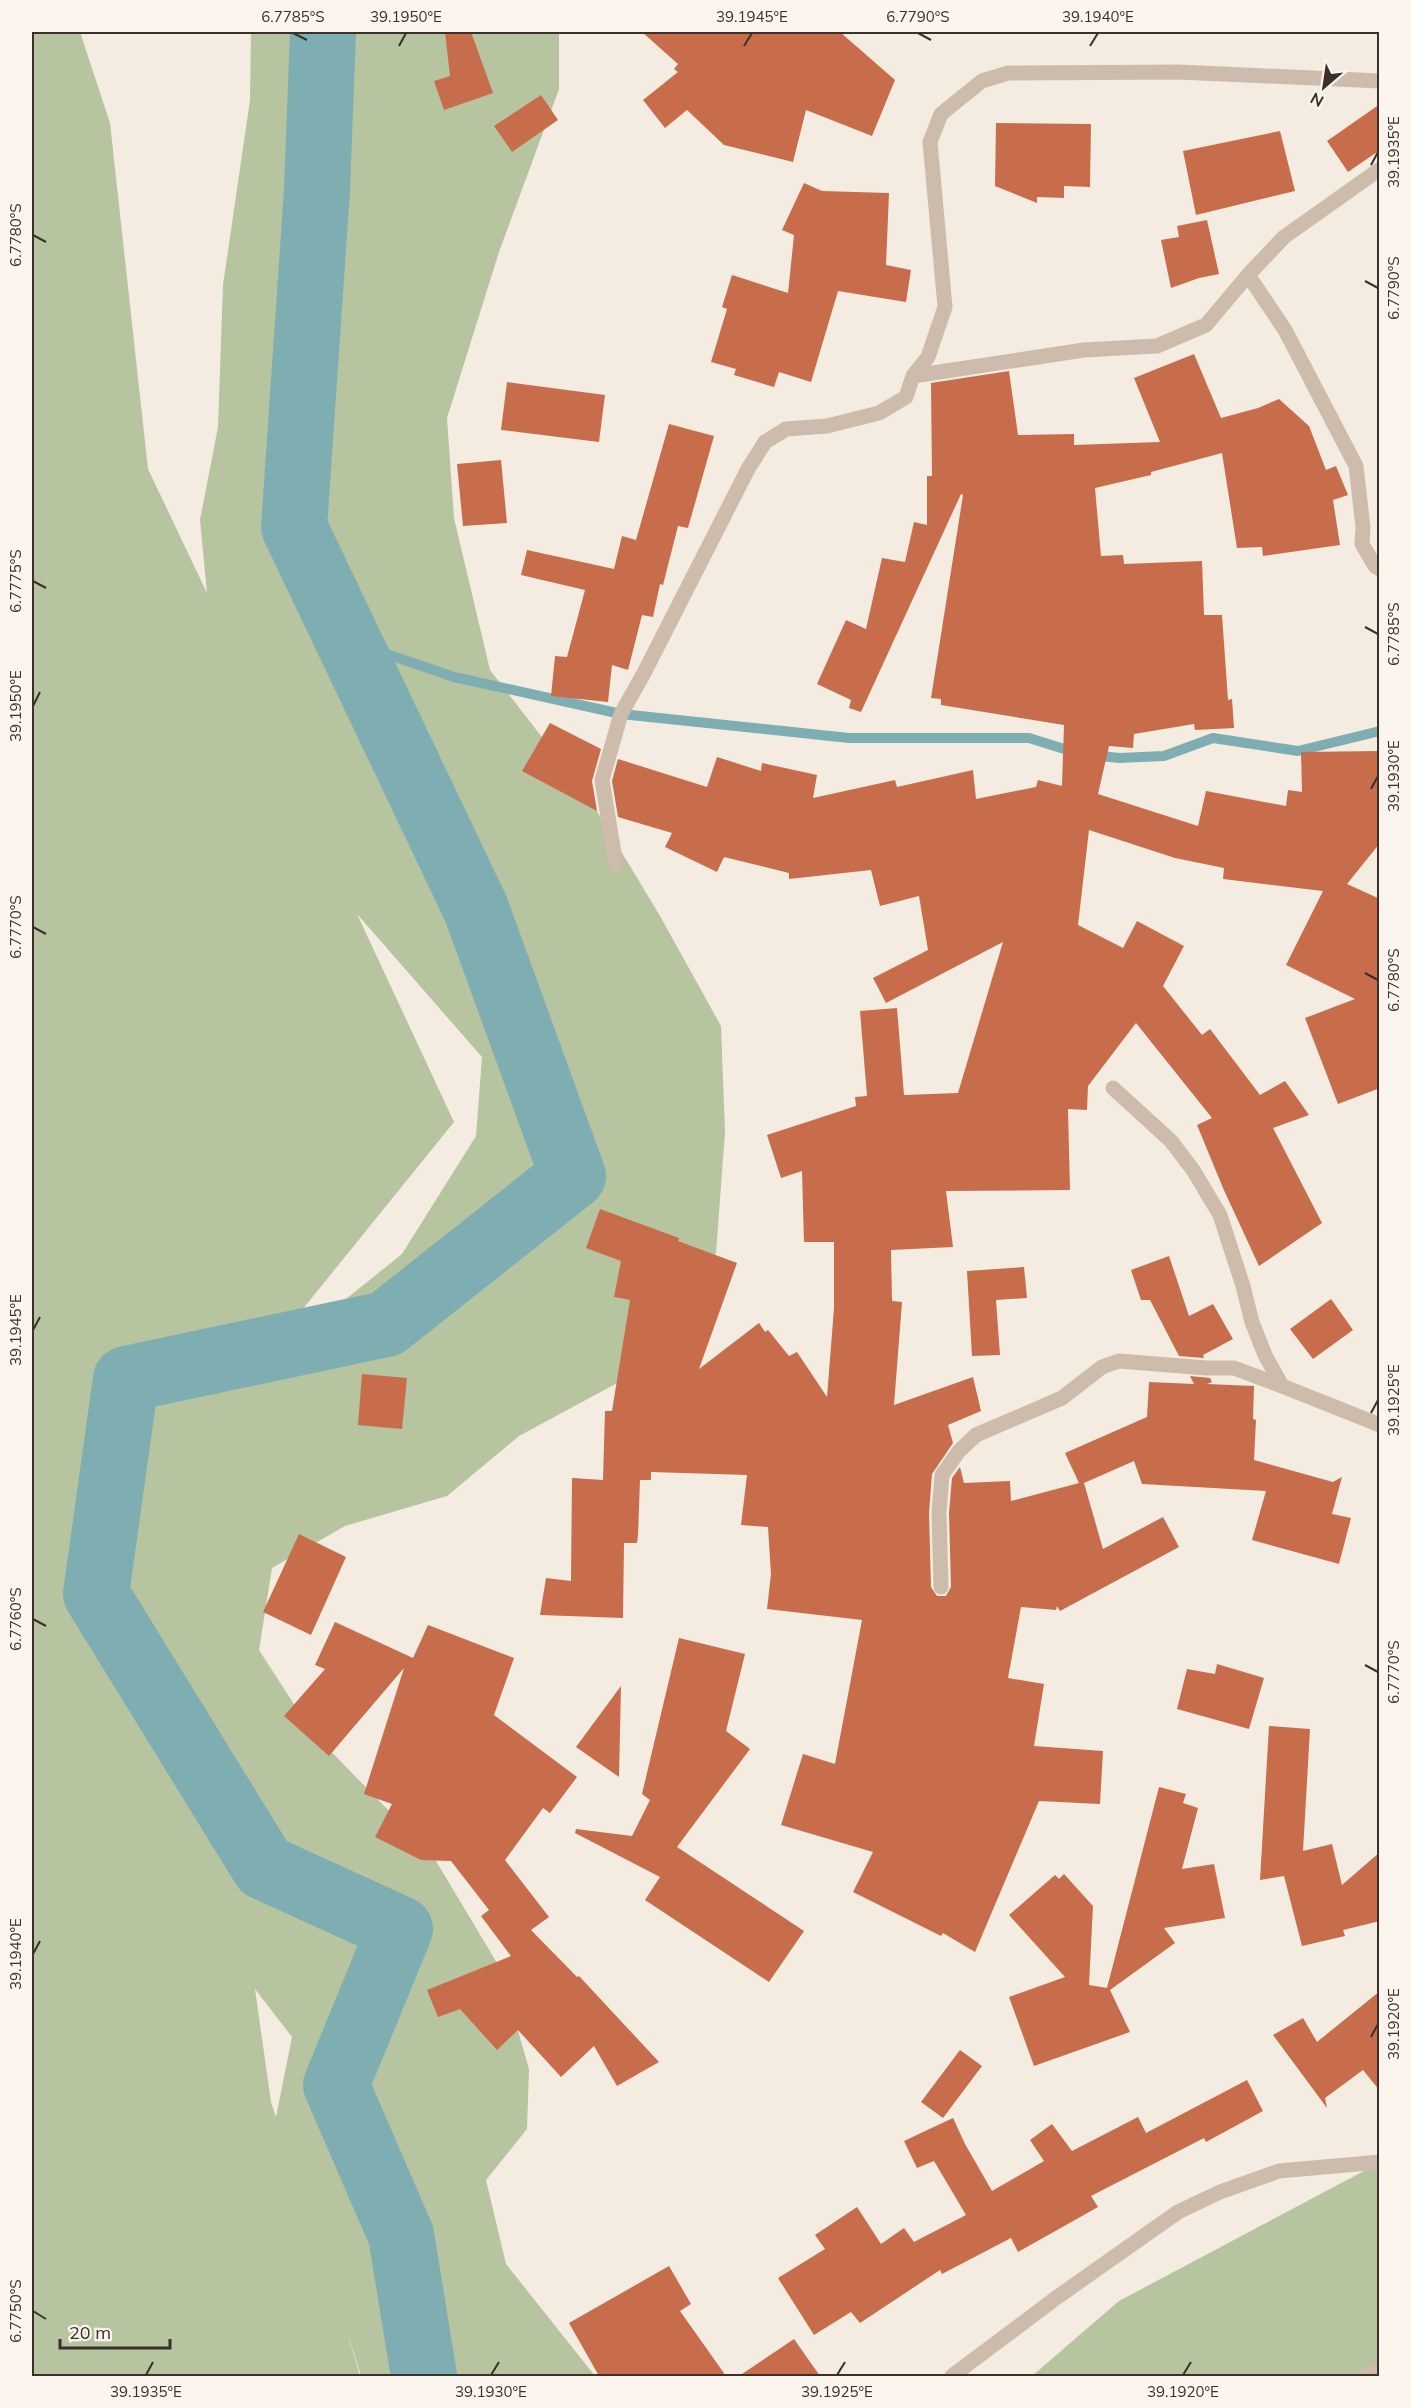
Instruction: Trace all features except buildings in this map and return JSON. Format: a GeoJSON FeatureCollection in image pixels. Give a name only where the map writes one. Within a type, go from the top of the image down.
{"type":"FeatureCollection","features":[{"type":"Feature","properties":{"kind":"street"},"geometry":{"type":"LineString","coordinates":[[616,865],[602,780],[621,714],[765,442],[786,429],[826,426],[879,413],[906,397],[913,376],[928,357],[945,307],[930,142],[941,114],[982,81],[1008,73],[1167,72],[1380,81]]}},
{"type":"Feature","properties":{"kind":"street"},"geometry":{"type":"LineString","coordinates":[[913,376],[1084,350],[1157,345],[1206,325],[1284,237],[1380,169]]}},
{"type":"Feature","properties":{"kind":"street"},"geometry":{"type":"LineString","coordinates":[[1248,275],[1285,330],[1356,466],[1363,527],[1362,544],[1375,566],[1380,569]]}},
{"type":"Feature","properties":{"kind":"street"},"geometry":{"type":"LineString","coordinates":[[1113,1088],[1171,1141],[1193,1170],[1220,1215],[1252,1322],[1264,1355],[1282,1386]]}},
{"type":"Feature","properties":{"kind":"street"},"geometry":{"type":"LineString","coordinates":[[941,1587],[939,1513],[942,1474],[959,1450],[976,1435],[1062,1398],[1102,1367],[1119,1361],[1234,1368],[1380,1425]]}},
{"type":"Feature","properties":{"kind":"street"},"geometry":{"type":"LineString","coordinates":[[952,2376],[1056,2298],[1178,2212],[1220,2192],[1279,2170],[1380,2162]]}},
{"type":"Feature","properties":{"kind":"street"},"geometry":{"type":"LineString","coordinates":[[1366,2376],[1380,2369]]}},
{"type":"Feature","properties":{"kind":"green space"},"geometry":{"type":"Polygon","coordinates":[[[32,32],[80,32],[110,123],[148,469],[207,593],[200,520],[218,427],[223,285],[250,100],[251,32],[559,32],[559,89],[499,252],[447,418],[454,518],[490,670],[589,798],[660,916],[721,1026],[725,1132],[716,1253],[634,1374],[519,1436],[447,1496],[345,1526],[272,1568],[259,1650],[312,1732],[433,1856],[500,1968],[529,2069],[527,2129],[486,2180],[506,2264],[595,2376],[361,2376],[346,2329],[360,2376],[32,2376],[32,32]],[[357,914],[454,1122],[264,1357],[275,1356],[402,1254],[476,1136],[482,1057],[357,914]],[[255,1989],[271,2102],[276,2117],[292,2037],[255,1989]]]}},
{"type":"Feature","properties":{"kind":"green space"},"geometry":{"type":"Polygon","coordinates":[[[1379,2163],[1379,2376],[1032,2376],[1119,2301],[1379,2163]]]}},
{"type":"Feature","properties":{"kind":"waterway"},"geometry":{"type":"LineString","coordinates":[[323,32],[317,190],[294,527],[476,909],[573,1176],[386,1324],[126,1379],[96,1594],[264,1867],[400,1929],[336,2085],[401,2235],[424,2376]]}},
{"type":"Feature","properties":{"kind":"waterway"},"geometry":{"type":"LineString","coordinates":[[349,641],[454,677],[621,714],[849,738],[1029,738],[1077,753]]}},
{"type":"Feature","properties":{"kind":"waterway"},"geometry":{"type":"LineString","coordinates":[[1092,755],[1119,758],[1164,756],[1213,738],[1298,751],[1380,731]]}}]}
